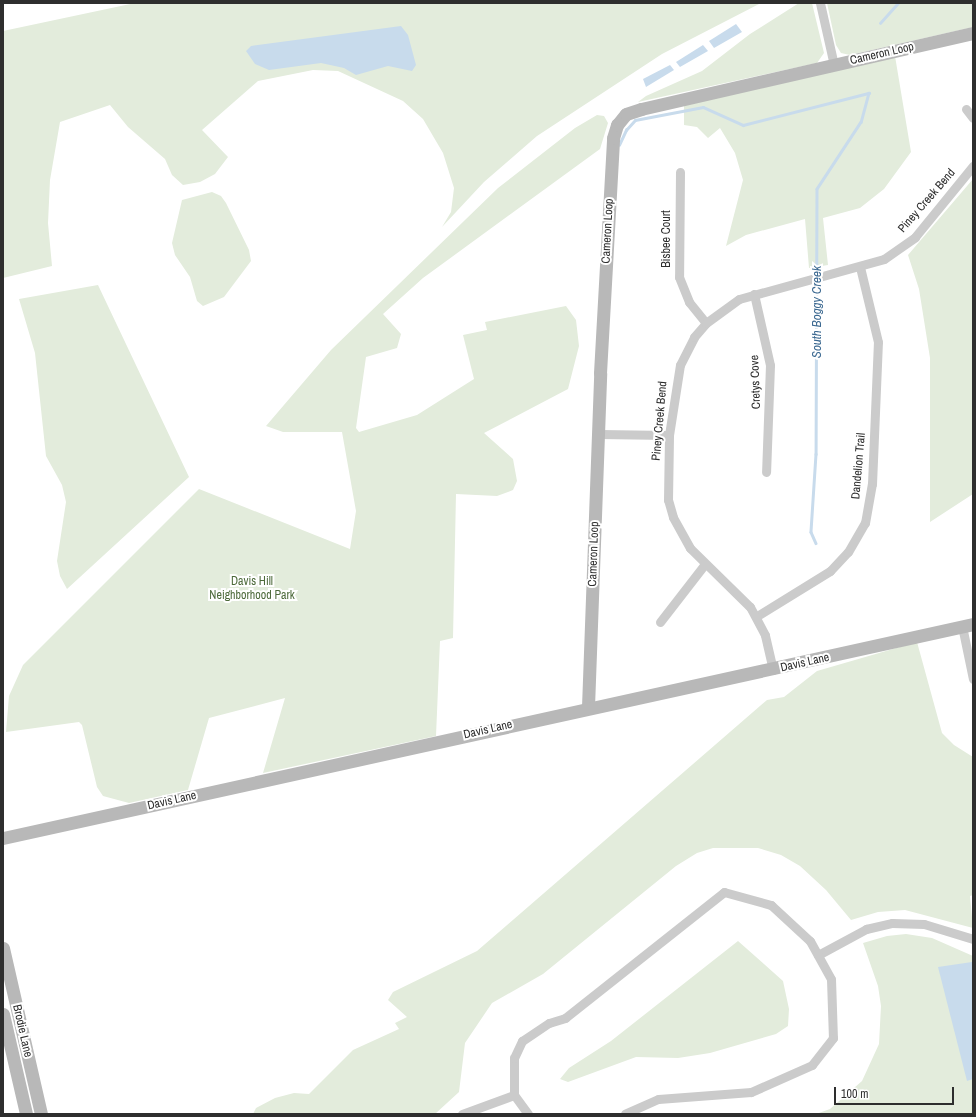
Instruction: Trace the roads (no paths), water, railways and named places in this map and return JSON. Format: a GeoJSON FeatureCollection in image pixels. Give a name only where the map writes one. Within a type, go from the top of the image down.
{"type":"FeatureCollection","features":[{"type":"Feature","properties":{"kind":"street"},"geometry":{"type":"LineString","coordinates":[[820,3],[834,65]]}},
{"type":"Feature","properties":{"kind":"street","name":"Cameron Loop"},"geometry":{"type":"LineString","coordinates":[[588,707],[613,138],[616,125],[626,114],[641,109],[973,33]]}},
{"type":"Feature","properties":{"kind":"street"},"geometry":{"type":"LineString","coordinates":[[966,109],[973,118]]}},
{"type":"Feature","properties":{"kind":"street","name":"Piney Creek Bend"},"geometry":{"type":"LineString","coordinates":[[773,670],[757,616],[734,587],[704,564],[680,534],[668,500],[669,436],[678,371],[685,351],[706,323],[726,307],[754,294],[823,277],[884,259],[915,237],[973,166]]}},
{"type":"Feature","properties":{"kind":"street","name":"Bisbee Court"},"geometry":{"type":"LineString","coordinates":[[680,172],[679,277],[689,302],[706,323]]}},
{"type":"Feature","properties":{"kind":"street","name":"Dandelion Trail"},"geometry":{"type":"LineString","coordinates":[[757,616],[830,571],[848,552],[865,523],[872,484],[878,342],[860,267]]}},
{"type":"Feature","properties":{"kind":"street","name":"Cretys Cove"},"geometry":{"type":"LineString","coordinates":[[754,294],[770,364],[766,472]]}},
{"type":"Feature","properties":{"kind":"street"},"geometry":{"type":"LineString","coordinates":[[599,434],[669,436]]}},
{"type":"Feature","properties":{"kind":"street"},"geometry":{"type":"LineString","coordinates":[[660,622],[704,564]]}},
{"type":"Feature","properties":{"kind":"street"},"geometry":{"type":"LineString","coordinates":[[968,625],[973,679]]}},
{"type":"Feature","properties":{"kind":"street","name":"Davis Lane"},"geometry":{"type":"LineString","coordinates":[[3,838],[588,707],[773,670],[968,625]]}},
{"type":"Feature","properties":{"kind":"street"},"geometry":{"type":"LineString","coordinates":[[528,1114],[514,1095],[514,1058],[522,1041],[549,1023],[565,1018],[724,892],[771,905],[810,941],[831,979],[833,1038],[812,1065],[751,1092],[658,1099],[625,1114]]}},
{"type":"Feature","properties":{"kind":"street"},"geometry":{"type":"LineString","coordinates":[[818,956],[866,929],[892,923],[924,924],[973,939]]}},
{"type":"Feature","properties":{"kind":"street","name":"Brodie Lane"},"geometry":{"type":"LineString","coordinates":[[3,948],[41,1114]]}},
{"type":"Feature","properties":{"kind":"street","name":"Brodie Lane"},"geometry":{"type":"LineString","coordinates":[[3,1014],[26,1114]]}},
{"type":"Feature","properties":{"kind":"street"},"geometry":{"type":"LineString","coordinates":[[462,1114],[514,1095]]}},
{"type":"Feature","properties":{"kind":"water"},"geometry":{"type":"Polygon","coordinates":[[[736,24],[742,32],[714,48],[709,41],[736,24]]]}},
{"type":"Feature","properties":{"kind":"water"},"geometry":{"type":"Polygon","coordinates":[[[401,26],[408,35],[416,65],[412,71],[388,66],[356,75],[344,68],[321,63],[269,70],[255,64],[246,51],[251,46],[401,26]]]}},
{"type":"Feature","properties":{"kind":"water"},"geometry":{"type":"Polygon","coordinates":[[[703,45],[708,51],[680,67],[676,62],[703,45]]]}},
{"type":"Feature","properties":{"kind":"water"},"geometry":{"type":"Polygon","coordinates":[[[670,65],[674,70],[646,87],[643,79],[670,65]]]}},
{"type":"Feature","properties":{"kind":"water"},"geometry":{"type":"Polygon","coordinates":[[[972,962],[973,1079],[967,1081],[938,967],[972,962]]]}},
{"type":"Feature","properties":{"kind":"waterway","name":"South Boggy Creek"},"geometry":{"type":"LineString","coordinates":[[880,23],[898,3]]}},
{"type":"Feature","properties":{"kind":"waterway","name":"South Boggy Creek"},"geometry":{"type":"LineString","coordinates":[[619,145],[626,130],[635,120],[703,107],[743,125],[869,93],[861,122],[817,189],[816,454],[811,532],[816,543]]}},
{"type":"Feature","properties":{"kind":"park label","name":"Davis Hill Neighborhood Park"},"geometry":{"type":"Point","coordinates":[252,589]}}]}
